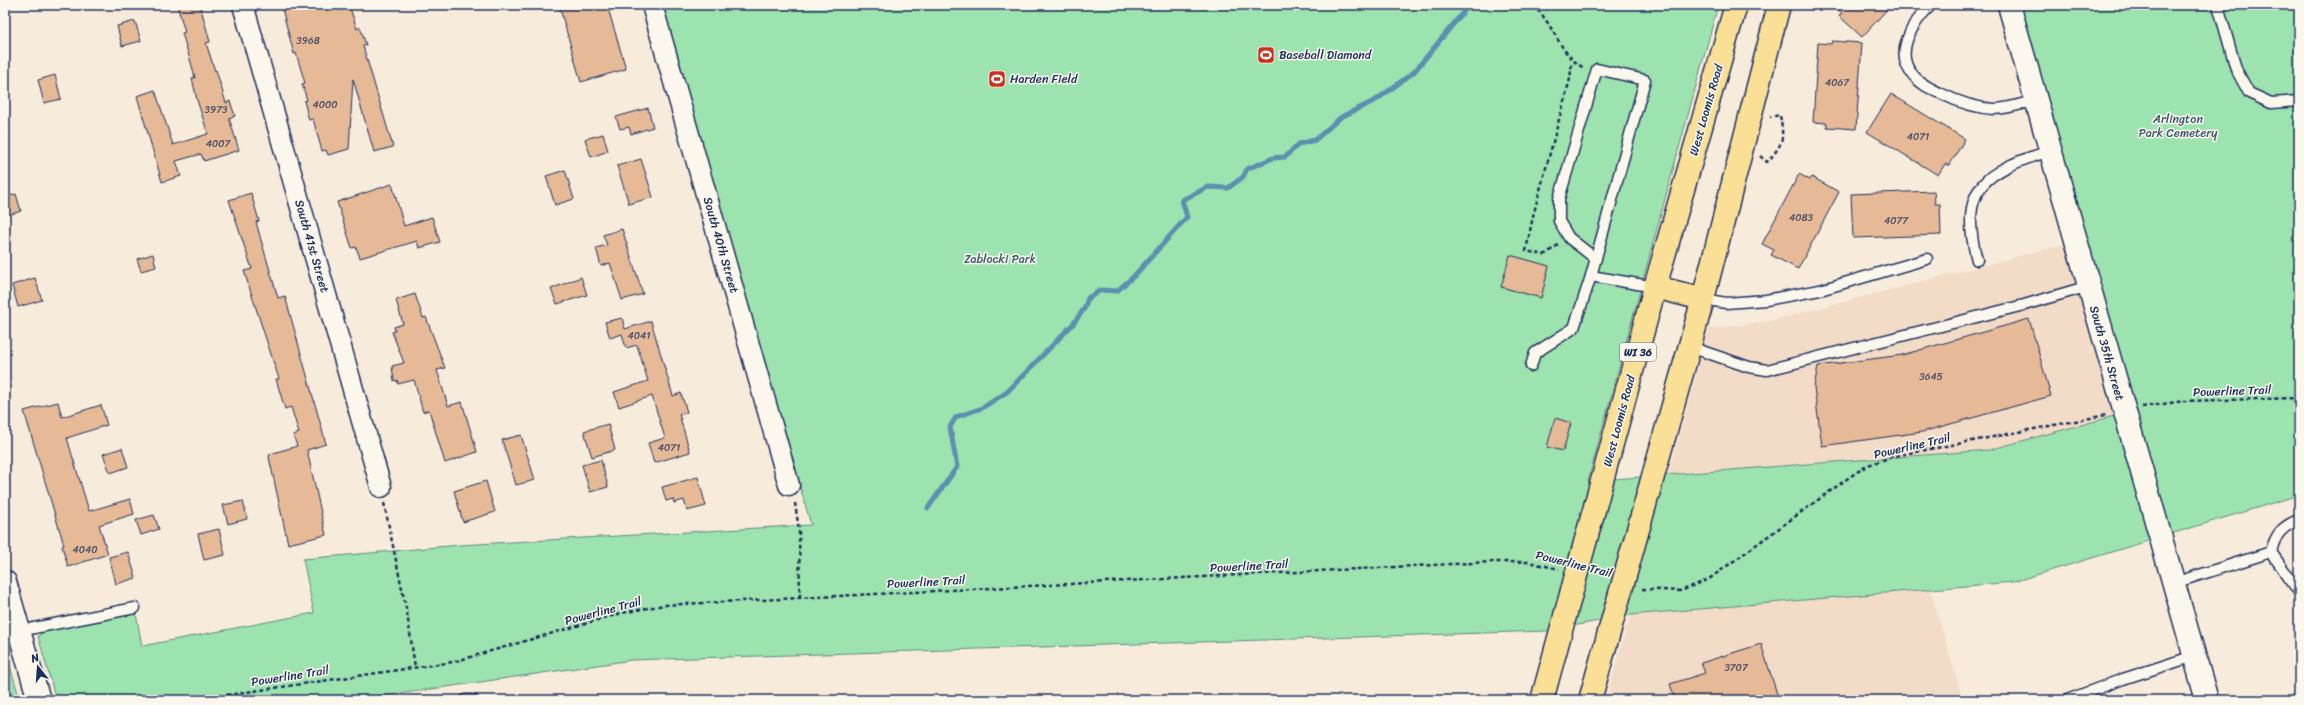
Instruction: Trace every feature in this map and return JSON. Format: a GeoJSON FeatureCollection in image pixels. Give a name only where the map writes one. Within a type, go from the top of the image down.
{"type":"FeatureCollection","features":[{"type":"Feature","properties":{"kind":"main road","name":"West Loomis Road"},"geometry":{"type":"LineString","coordinates":[[1542,700],[1655,287],[1736,5]]}},
{"type":"Feature","properties":{"kind":"main road"},"geometry":{"type":"LineString","coordinates":[[1590,700],[1690,347],[1779,5]]}},
{"type":"Feature","properties":{"kind":"main road"},"geometry":{"type":"LineString","coordinates":[[1655,287],[1703,299]]}},
{"type":"Feature","properties":{"kind":"street","name":"South 41st Street"},"geometry":{"type":"LineString","coordinates":[[243,5],[381,487]]}},
{"type":"Feature","properties":{"kind":"street","name":"South 40th Street"},"geometry":{"type":"LineString","coordinates":[[652,5],[789,485]]}},
{"type":"Feature","properties":{"kind":"street","name":"South 35th Street"},"geometry":{"type":"LineString","coordinates":[[2009,5],[2207,700]]}},
{"type":"Feature","properties":{"kind":"street"},"geometry":{"type":"LineString","coordinates":[[5,582],[39,700]]}},
{"type":"Feature","properties":{"kind":"lane"},"geometry":{"type":"LineString","coordinates":[[1931,5],[1911,28],[1906,40],[1904,53],[1912,76],[1925,86],[1953,100],[1981,108],[2008,108],[2036,100]]}},
{"type":"Feature","properties":{"kind":"lane"},"geometry":{"type":"LineString","coordinates":[[2218,5],[2236,69],[2249,93],[2271,103],[2299,101]]}},
{"type":"Feature","properties":{"kind":"lane"},"geometry":{"type":"LineString","coordinates":[[1531,366],[1535,353],[1574,328],[1596,260],[1645,80],[1597,69],[1559,199],[1559,221],[1569,238],[1596,260]]}},
{"type":"Feature","properties":{"kind":"lane"},"geometry":{"type":"LineString","coordinates":[[1977,260],[1971,226],[1973,202],[1977,190],[1987,179],[2003,168],[2023,159],[2050,151]]}},
{"type":"Feature","properties":{"kind":"lane"},"geometry":{"type":"LineString","coordinates":[[1703,299],[1726,303],[1766,300],[1820,290],[1927,259]]}},
{"type":"Feature","properties":{"kind":"lane"},"geometry":{"type":"LineString","coordinates":[[1591,276],[1655,287]]}},
{"type":"Feature","properties":{"kind":"lane"},"geometry":{"type":"LineString","coordinates":[[1690,347],[1749,368],[1767,370],[2024,305],[2089,286]]}},
{"type":"Feature","properties":{"kind":"lane"},"geometry":{"type":"LineString","coordinates":[[2299,520],[2281,529],[2274,539],[2271,552],[2299,592]]}},
{"type":"Feature","properties":{"kind":"lane"},"geometry":{"type":"LineString","coordinates":[[2174,584],[2271,552]]}},
{"type":"Feature","properties":{"kind":"lane"},"geometry":{"type":"LineString","coordinates":[[19,631],[135,608]]}},
{"type":"Feature","properties":{"kind":"lane"},"geometry":{"type":"LineString","coordinates":[[2067,700],[2123,679],[2194,656]]}},
{"type":"Feature","properties":{"kind":"lane"},"geometry":{"type":"LineString","coordinates":[[465,700],[472,700]]}},
{"type":"Feature","properties":{"kind":"path"},"geometry":{"type":"LineString","coordinates":[[1532,5],[1541,12],[1572,62],[1595,75]]}},
{"type":"Feature","properties":{"kind":"path"},"geometry":{"type":"LineString","coordinates":[[1569,238],[1544,255],[1526,251],[1533,216],[1570,79],[1572,62]]}},
{"type":"Feature","properties":{"kind":"path"},"geometry":{"type":"LineString","coordinates":[[1759,156],[1767,162],[1783,142],[1784,137],[1780,116],[1770,117]]}},
{"type":"Feature","properties":{"kind":"path","name":"Powerline Trail"},"geometry":{"type":"LineString","coordinates":[[1622,585],[1651,590],[1681,591],[1693,587],[1729,566],[1851,476],[1882,460],[2124,411],[2184,401],[2299,398]]}},
{"type":"Feature","properties":{"kind":"path"},"geometry":{"type":"LineString","coordinates":[[789,485],[796,509],[799,531],[800,598]]}},
{"type":"Feature","properties":{"kind":"path"},"geometry":{"type":"LineString","coordinates":[[381,487],[407,613],[415,667]]}},
{"type":"Feature","properties":{"kind":"path","name":"Powerline Trail"},"geometry":{"type":"LineString","coordinates":[[192,700],[453,662],[622,613],[664,605],[1491,562],[1528,562],[1577,574]]}},
{"type":"Feature","properties":{"kind":"shaded area"},"geometry":{"type":"Polygon","coordinates":[[[2066,244],[2114,416],[1989,450],[1668,475],[1709,329],[1770,321],[2066,244]]]}},
{"type":"Feature","properties":{"kind":"shaded area"},"geometry":{"type":"Polygon","coordinates":[[[1930,589],[1963,700],[1606,700],[1630,615],[1930,589]]]}},
{"type":"Feature","properties":{"kind":"green space"},"geometry":{"type":"Polygon","coordinates":[[[663,5],[1718,5],[1588,481],[1989,450],[2114,416],[2130,395],[2018,5],[2299,5],[2299,495],[2013,582],[1630,615],[1546,631],[632,660],[356,700],[56,700],[38,636],[48,629],[136,613],[142,646],[314,613],[303,559],[460,545],[811,525],[663,5]]]}},
{"type":"Feature","properties":{"kind":"green space"},"geometry":{"type":"Polygon","coordinates":[[[5,649],[20,700],[5,700],[5,649]]]}},
{"type":"Feature","properties":{"kind":"building"},"geometry":{"type":"Polygon","coordinates":[[[177,5],[200,5],[210,42],[206,43],[226,103],[230,101],[235,116],[229,118],[239,150],[204,161],[201,154],[176,161],[181,176],[162,182],[137,96],[155,90],[173,145],[208,134],[197,100],[192,78],[195,78],[182,33],[185,32],[177,5]]]}},
{"type":"Feature","properties":{"kind":"building"},"geometry":{"type":"Polygon","coordinates":[[[281,5],[349,5],[357,29],[360,27],[366,45],[363,46],[393,147],[374,152],[353,79],[349,149],[328,155],[326,150],[322,151],[313,119],[309,120],[304,101],[307,100],[302,84],[305,83],[296,53],[294,54],[281,5]]]}},
{"type":"Feature","properties":{"kind":"building"},"geometry":{"type":"Polygon","coordinates":[[[559,5],[607,5],[626,69],[581,82],[559,5]]]}},
{"type":"Feature","properties":{"kind":"building"},"geometry":{"type":"Polygon","coordinates":[[[1833,5],[1891,5],[1862,37],[1839,16],[1842,13],[1833,5]]]}},
{"type":"Feature","properties":{"kind":"building"},"geometry":{"type":"Polygon","coordinates":[[[135,21],[141,41],[122,46],[117,26],[135,21]]]}},
{"type":"Feature","properties":{"kind":"building"},"geometry":{"type":"Polygon","coordinates":[[[1832,41],[1862,43],[1856,129],[1827,127],[1827,123],[1813,122],[1818,43],[1831,44],[1832,41]]]}},
{"type":"Feature","properties":{"kind":"building"},"geometry":{"type":"Polygon","coordinates":[[[55,75],[61,99],[44,103],[38,80],[55,75]]]}},
{"type":"Feature","properties":{"kind":"building"},"geometry":{"type":"Polygon","coordinates":[[[1891,94],[1965,139],[1949,166],[1945,164],[1938,175],[1867,132],[1891,94]]]}},
{"type":"Feature","properties":{"kind":"building"},"geometry":{"type":"Polygon","coordinates":[[[648,108],[653,127],[631,134],[629,127],[620,129],[616,117],[648,108]]]}},
{"type":"Feature","properties":{"kind":"building"},"geometry":{"type":"Polygon","coordinates":[[[603,134],[608,151],[591,157],[585,139],[603,134]]]}},
{"type":"Feature","properties":{"kind":"building"},"geometry":{"type":"Polygon","coordinates":[[[641,159],[653,197],[629,204],[617,166],[641,159]]]}},
{"type":"Feature","properties":{"kind":"building"},"geometry":{"type":"Polygon","coordinates":[[[565,170],[574,199],[555,205],[546,176],[565,170]]]}},
{"type":"Feature","properties":{"kind":"building"},"geometry":{"type":"Polygon","coordinates":[[[1799,174],[1810,180],[1812,177],[1839,192],[1798,269],[1771,255],[1774,250],[1762,244],[1799,174]]]}},
{"type":"Feature","properties":{"kind":"building"},"geometry":{"type":"Polygon","coordinates":[[[392,184],[404,226],[432,217],[440,242],[419,248],[417,241],[360,258],[356,247],[352,248],[337,202],[392,184]]]}},
{"type":"Feature","properties":{"kind":"building"},"geometry":{"type":"Polygon","coordinates":[[[1934,191],[1935,204],[1940,204],[1941,235],[1853,238],[1851,194],[1934,191]]]}},
{"type":"Feature","properties":{"kind":"building"},"geometry":{"type":"Polygon","coordinates":[[[251,193],[259,221],[256,222],[278,298],[285,296],[326,444],[307,450],[326,535],[288,544],[269,457],[270,454],[297,446],[293,435],[299,433],[291,407],[285,409],[276,379],[279,379],[244,271],[252,269],[229,200],[251,193]]]}},
{"type":"Feature","properties":{"kind":"building"},"geometry":{"type":"Polygon","coordinates":[[[16,194],[21,211],[5,216],[5,197],[16,194]]]}},
{"type":"Feature","properties":{"kind":"building"},"geometry":{"type":"Polygon","coordinates":[[[622,229],[643,294],[622,300],[610,263],[601,266],[596,248],[607,245],[603,235],[622,229]]]}},
{"type":"Feature","properties":{"kind":"building"},"geometry":{"type":"Polygon","coordinates":[[[153,254],[156,267],[141,271],[137,259],[153,254]]]}},
{"type":"Feature","properties":{"kind":"building"},"geometry":{"type":"Polygon","coordinates":[[[1510,255],[1549,266],[1541,298],[1501,287],[1510,255]]]}},
{"type":"Feature","properties":{"kind":"building"},"geometry":{"type":"Polygon","coordinates":[[[581,277],[587,295],[557,304],[551,289],[581,277]]]}},
{"type":"Feature","properties":{"kind":"building"},"geometry":{"type":"Polygon","coordinates":[[[35,278],[42,300],[18,307],[12,285],[35,278]]]}},
{"type":"Feature","properties":{"kind":"building"},"geometry":{"type":"Polygon","coordinates":[[[415,294],[423,318],[426,317],[445,368],[437,370],[448,406],[462,402],[477,452],[445,463],[429,410],[423,412],[414,380],[398,384],[397,380],[394,381],[392,366],[404,363],[392,332],[395,331],[394,327],[403,324],[396,300],[415,294]]]}},
{"type":"Feature","properties":{"kind":"building"},"geometry":{"type":"Polygon","coordinates":[[[622,318],[625,329],[651,321],[673,396],[681,393],[687,412],[679,414],[690,452],[654,463],[648,443],[665,438],[652,396],[619,407],[614,392],[648,381],[637,345],[626,348],[622,334],[610,338],[605,322],[622,318]]]}},
{"type":"Feature","properties":{"kind":"building"},"geometry":{"type":"Polygon","coordinates":[[[2029,319],[2051,396],[1922,432],[1822,446],[1814,387],[1818,366],[1902,355],[2029,319]]]}},
{"type":"Feature","properties":{"kind":"building"},"geometry":{"type":"Polygon","coordinates":[[[58,402],[62,417],[101,405],[107,425],[67,438],[89,511],[130,499],[134,514],[99,525],[108,554],[68,567],[62,546],[64,545],[24,411],[58,402]]]}},
{"type":"Feature","properties":{"kind":"building"},"geometry":{"type":"Polygon","coordinates":[[[1555,418],[1571,423],[1563,451],[1547,447],[1555,418]]]}},
{"type":"Feature","properties":{"kind":"building"},"geometry":{"type":"Polygon","coordinates":[[[608,424],[615,450],[592,457],[584,431],[608,424]]]}},
{"type":"Feature","properties":{"kind":"building"},"geometry":{"type":"Polygon","coordinates":[[[521,435],[535,480],[516,485],[502,440],[521,435]]]}},
{"type":"Feature","properties":{"kind":"building"},"geometry":{"type":"Polygon","coordinates":[[[122,448],[128,467],[110,473],[103,454],[122,448]]]}},
{"type":"Feature","properties":{"kind":"building"},"geometry":{"type":"Polygon","coordinates":[[[601,460],[608,487],[590,492],[582,465],[601,460]]]}},
{"type":"Feature","properties":{"kind":"building"},"geometry":{"type":"Polygon","coordinates":[[[698,477],[706,506],[687,511],[684,500],[674,503],[673,499],[666,501],[662,487],[698,477]]]}},
{"type":"Feature","properties":{"kind":"building"},"geometry":{"type":"Polygon","coordinates":[[[486,481],[495,512],[463,522],[454,491],[486,481]]]}},
{"type":"Feature","properties":{"kind":"building"},"geometry":{"type":"Polygon","coordinates":[[[243,501],[247,519],[228,524],[223,505],[243,501]]]}},
{"type":"Feature","properties":{"kind":"building"},"geometry":{"type":"Polygon","coordinates":[[[154,515],[159,529],[141,535],[136,520],[154,515]]]}},
{"type":"Feature","properties":{"kind":"building"},"geometry":{"type":"Polygon","coordinates":[[[219,529],[225,555],[204,560],[198,534],[219,529]]]}},
{"type":"Feature","properties":{"kind":"building"},"geometry":{"type":"Polygon","coordinates":[[[128,552],[136,578],[116,584],[109,557],[128,552]]]}},
{"type":"Feature","properties":{"kind":"building"},"geometry":{"type":"Polygon","coordinates":[[[1761,644],[1779,700],[1675,700],[1670,684],[1705,673],[1701,663],[1761,644]]]}},
{"type":"Feature","properties":{"kind":"waterway"},"geometry":{"type":"LineString","coordinates":[[928,508],[957,467],[950,427],[956,417],[982,408],[1007,392],[1073,324],[1084,309],[1088,298],[1101,290],[1117,291],[1134,276],[1187,217],[1182,200],[1208,187],[1228,188],[1243,177],[1247,169],[1273,158],[1285,157],[1299,144],[1315,140],[1341,117],[1376,100],[1414,72],[1469,5]]}},
{"type":"Feature","properties":{"kind":"place","name":"Baseball Diamond"},"geometry":{"type":"Point","coordinates":[1266,55]}},
{"type":"Feature","properties":{"kind":"place","name":"Harden Field"},"geometry":{"type":"Point","coordinates":[997,79]}},
{"type":"Feature","properties":{"kind":"park label","name":"Arlington Park Cemetery"},"geometry":{"type":"Point","coordinates":[2178,126]}},
{"type":"Feature","properties":{"kind":"park label","name":"Zablocki Park"},"geometry":{"type":"Point","coordinates":[1000,259]}}]}
